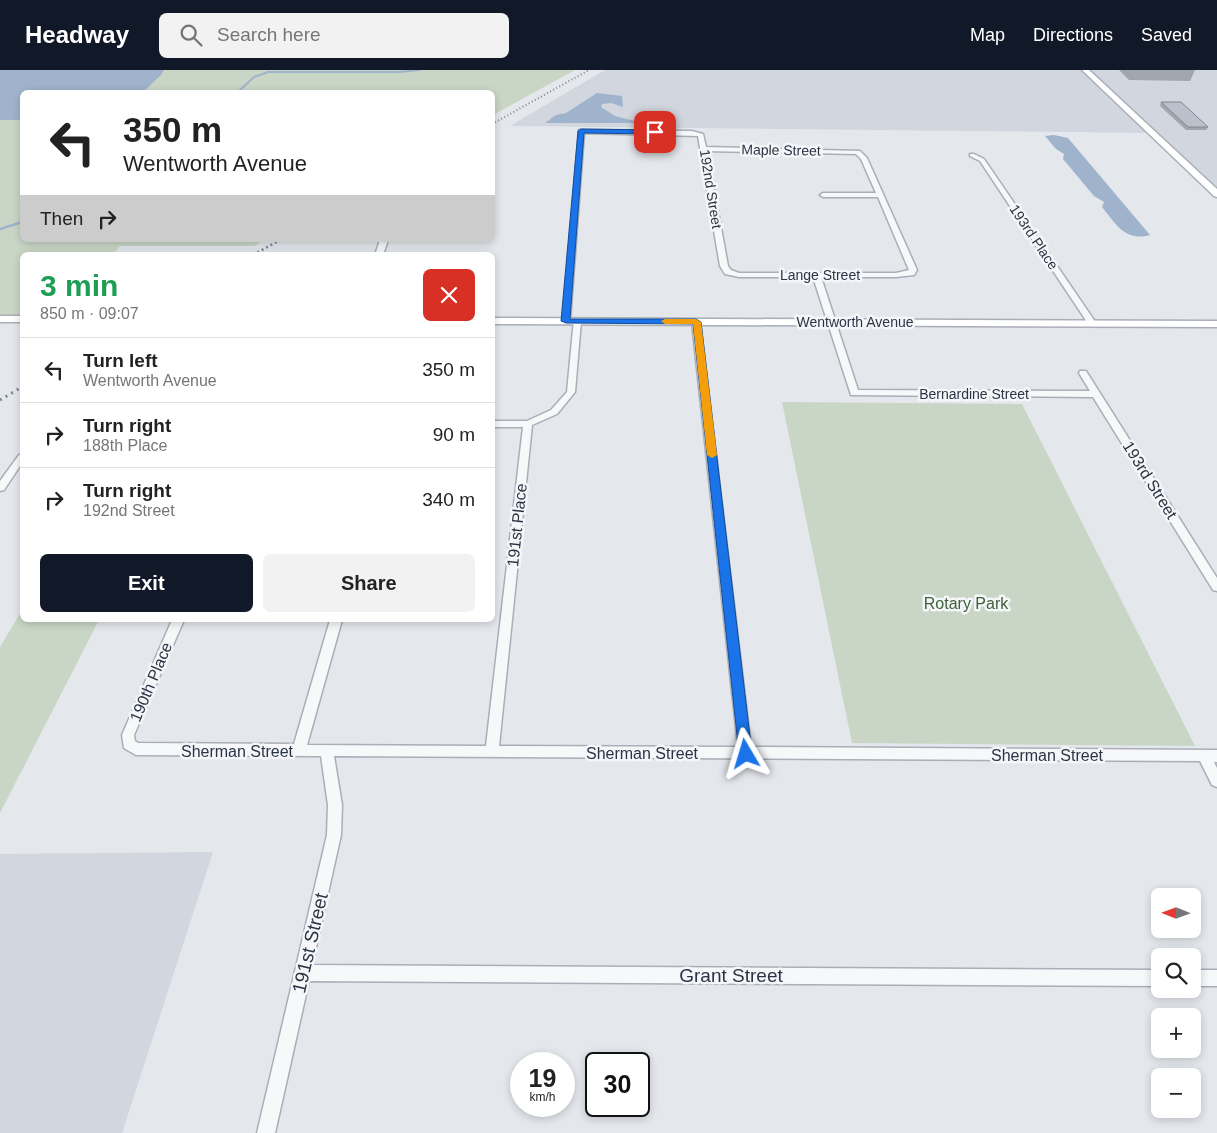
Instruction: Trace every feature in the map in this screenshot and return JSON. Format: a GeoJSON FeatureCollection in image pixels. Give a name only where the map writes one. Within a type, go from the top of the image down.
{"type":"FeatureCollection","features":[{"type":"Feature","properties":{"kind":"street"},"geometry":{"type":"LineString","coordinates":[[1085,70],[1150,133],[1163,151],[1214,197]]}},
{"type":"Feature","properties":{"kind":"street","name":"192nd Street"},"geometry":{"type":"LineString","coordinates":[[571,321],[581,131],[696,133],[702,137],[724,266],[728,272]]}},
{"type":"Feature","properties":{"kind":"street","name":"Maple Street"},"geometry":{"type":"LineString","coordinates":[[704,149],[858,152],[862,154],[881,195]]}},
{"type":"Feature","properties":{"kind":"street","name":"193rd Place"},"geometry":{"type":"LineString","coordinates":[[972,155],[982,160],[1092,323]]}},
{"type":"Feature","properties":{"kind":"street"},"geometry":{"type":"LineString","coordinates":[[823,195],[881,195]]}},
{"type":"Feature","properties":{"kind":"street","name":"Lange Street"},"geometry":{"type":"LineString","coordinates":[[728,272],[739,275],[896,275],[911,273],[914,270],[881,195]]}},
{"type":"Feature","properties":{"kind":"street"},"geometry":{"type":"LineString","coordinates":[[816,275],[832,322]]}},
{"type":"Feature","properties":{"kind":"street"},"geometry":{"type":"LineString","coordinates":[[0,319],[20,319]]}},
{"type":"Feature","properties":{"kind":"street","name":"Wentworth Avenue"},"geometry":{"type":"LineString","coordinates":[[495,321],[1217,324]]}},
{"type":"Feature","properties":{"kind":"street"},"geometry":{"type":"LineString","coordinates":[[495,424],[528,424],[554,412],[561,406],[571,392],[571,321]]}},
{"type":"Feature","properties":{"kind":"street"},"geometry":{"type":"LineString","coordinates":[[696,322],[746,754]]}},
{"type":"Feature","properties":{"kind":"street","name":"Bernardine Street"},"geometry":{"type":"LineString","coordinates":[[832,322],[854,393],[1095,394]]}},
{"type":"Feature","properties":{"kind":"street","name":"193rd Street"},"geometry":{"type":"LineString","coordinates":[[1083,373],[1217,587]]}},
{"type":"Feature","properties":{"kind":"street","name":"191st Place"},"geometry":{"type":"LineString","coordinates":[[492,752],[528,424]]}},
{"type":"Feature","properties":{"kind":"street"},"geometry":{"type":"LineString","coordinates":[[0,488],[20,460]]}},
{"type":"Feature","properties":{"kind":"street","name":"190th Place"},"geometry":{"type":"LineString","coordinates":[[129,744],[128,735],[177,622]]}},
{"type":"Feature","properties":{"kind":"street"},"geometry":{"type":"LineString","coordinates":[[299,751],[335,622]]}},
{"type":"Feature","properties":{"kind":"street","name":"Sherman Street"},"geometry":{"type":"LineString","coordinates":[[129,744],[136,749],[143,750],[1211,756]]}},
{"type":"Feature","properties":{"kind":"street","name":"191st Street"},"geometry":{"type":"LineString","coordinates":[[266,1133],[334,835],[335,805],[327,752]]}},
{"type":"Feature","properties":{"kind":"street"},"geometry":{"type":"LineString","coordinates":[[1211,756],[1217,781]]}},
{"type":"Feature","properties":{"kind":"street","name":"Grant Street"},"geometry":{"type":"LineString","coordinates":[[303,973],[1151,978]]}},
{"type":"Feature","properties":{"kind":"street"},"geometry":{"type":"LineString","coordinates":[[1201,978],[1217,978]]}},
{"type":"Feature","properties":{"kind":"shaded area"},"geometry":{"type":"Polygon","coordinates":[[[605,70],[1217,70],[1217,190],[1157,133],[510,126],[605,70]]]}},
{"type":"Feature","properties":{"kind":"shaded area"},"geometry":{"type":"Polygon","coordinates":[[[213,852],[122,1133],[0,1133],[0,854],[213,852]]]}},
{"type":"Feature","properties":{"kind":"green space"},"geometry":{"type":"Polygon","coordinates":[[[0,70],[575,70],[495,114],[495,90],[20,90],[20,242],[261,242],[254,246],[120,246],[115,252],[20,252],[20,315],[0,315],[0,70]]]}},
{"type":"Feature","properties":{"kind":"green space","name":"Rotary Park"},"geometry":{"type":"Polygon","coordinates":[[[782,402],[1022,404],[1195,746],[852,743],[782,402]]]}},
{"type":"Feature","properties":{"kind":"green space"},"geometry":{"type":"Polygon","coordinates":[[[20,613],[20,622],[98,622],[0,813],[0,647],[20,613]]]}},
{"type":"Feature","properties":{"kind":"water"},"geometry":{"type":"Polygon","coordinates":[[[0,70],[164,70],[145,90],[20,90],[20,120],[0,120],[0,70]]]}},
{"type":"Feature","properties":{"kind":"water"},"geometry":{"type":"Polygon","coordinates":[[[597,93],[622,96],[623,107],[611,103],[602,104],[601,107],[615,116],[643,123],[545,123],[556,115],[566,113],[597,93]]]}},
{"type":"Feature","properties":{"kind":"water"},"geometry":{"type":"Polygon","coordinates":[[[1054,135],[1068,138],[1150,235],[1134,236],[1128,234],[1117,225],[1102,207],[1104,202],[1094,196],[1063,159],[1064,154],[1056,149],[1045,136],[1054,135]]]}},
{"type":"Feature","properties":{"kind":"building"},"geometry":{"type":"Polygon","coordinates":[[[1161,102],[1181,102],[1208,127],[1188,127],[1161,102]]]}},
{"type":"Feature","properties":{"kind":"waterway"},"geometry":{"type":"LineString","coordinates":[[240,90],[254,77],[268,72],[399,72],[420,70]]}},
{"type":"Feature","properties":{"kind":"waterway"},"geometry":{"type":"LineString","coordinates":[[0,229],[20,223]]}},
{"type":"Feature","properties":{"kind":"railway"},"geometry":{"type":"LineString","coordinates":[[495,122],[589,70]]}},
{"type":"Feature","properties":{"kind":"railway"},"geometry":{"type":"LineString","coordinates":[[258,252],[276,242]]}},
{"type":"Feature","properties":{"kind":"railway"},"geometry":{"type":"LineString","coordinates":[[0,400],[20,388]]}},
{"type":"Feature","properties":{"kind":"slow traffic"},"geometry":{"type":"LineString","coordinates":[[665,321],[696,322],[712,455]]}},
{"type":"Feature","properties":{"kind":"route"},"geometry":{"type":"LineString","coordinates":[[655,132],[581,131],[566,321],[696,322],[746,754]]}}]}
